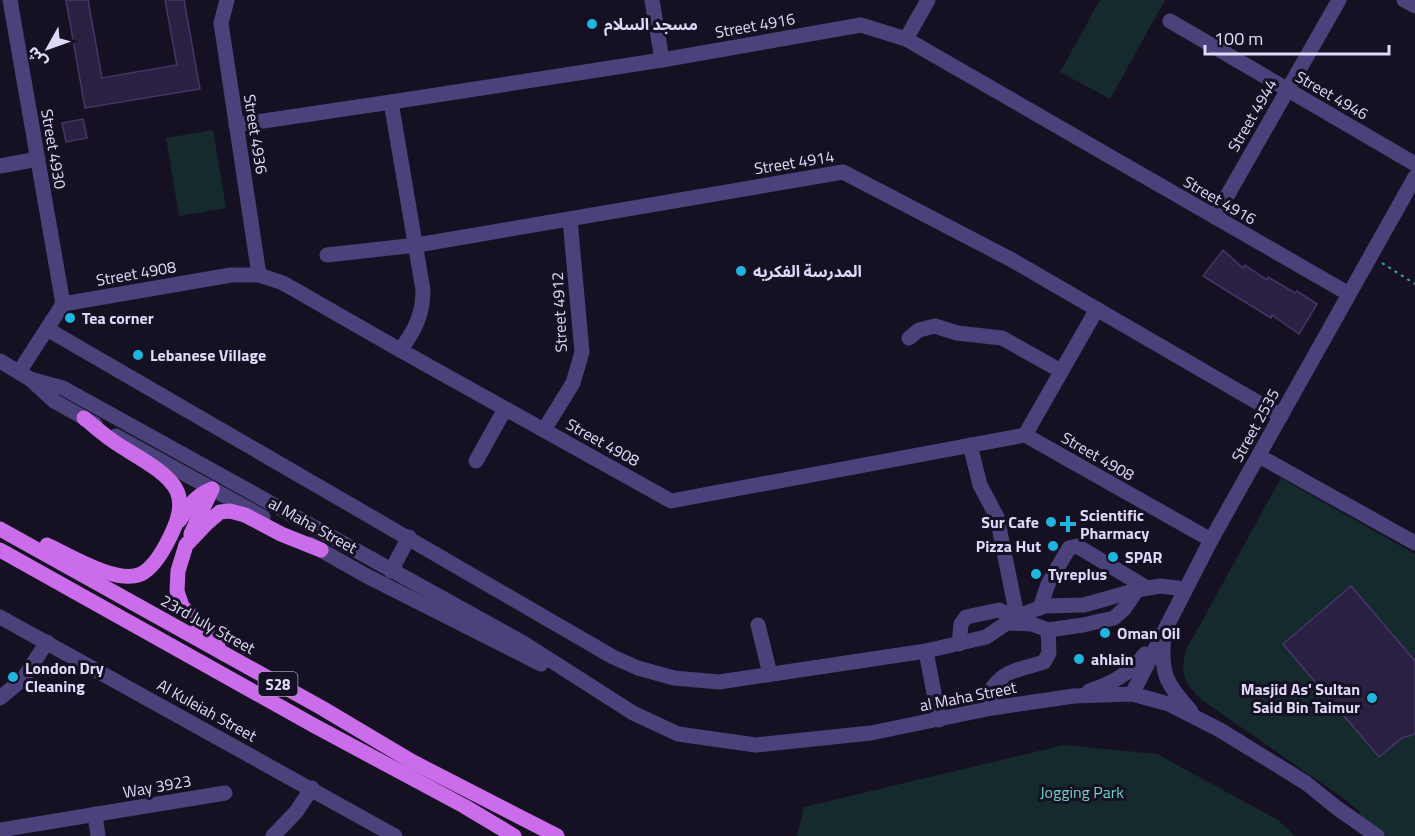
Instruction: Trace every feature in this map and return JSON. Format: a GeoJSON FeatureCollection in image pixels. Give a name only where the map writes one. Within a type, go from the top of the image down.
{"type":"FeatureCollection","features":[{"type":"Feature","properties":{"kind":"main road"},"geometry":{"type":"LineString","coordinates":[[84,418],[165,476],[177,491],[180,507],[176,525]]}},
{"type":"Feature","properties":{"kind":"main road"},"geometry":{"type":"LineString","coordinates":[[0,524],[110,574],[122,577],[142,574],[154,562],[192,502],[201,493],[212,489]]}},
{"type":"Feature","properties":{"kind":"main road"},"geometry":{"type":"LineString","coordinates":[[212,489],[186,544],[178,571],[178,599],[229,656]]}},
{"type":"Feature","properties":{"kind":"main road"},"geometry":{"type":"LineString","coordinates":[[186,544],[220,512],[230,511],[245,515],[281,534],[321,550]]}},
{"type":"Feature","properties":{"kind":"main road","name":"23rd July Street"},"geometry":{"type":"LineString","coordinates":[[0,530],[229,656],[411,761],[557,836]]}},
{"type":"Feature","properties":{"kind":"main road","name":"S28"},"geometry":{"type":"LineString","coordinates":[[0,550],[302,719],[464,806],[514,836]]}},
{"type":"Feature","properties":{"kind":"street","name":"Street 4930"},"geometry":{"type":"LineString","coordinates":[[10,0],[63,304]]}},
{"type":"Feature","properties":{"kind":"street","name":"Street 4936"},"geometry":{"type":"LineString","coordinates":[[227,0],[221,23],[259,275]]}},
{"type":"Feature","properties":{"kind":"street"},"geometry":{"type":"LineString","coordinates":[[652,0],[662,60]]}},
{"type":"Feature","properties":{"kind":"street"},"geometry":{"type":"LineString","coordinates":[[906,39],[928,0]]}},
{"type":"Feature","properties":{"kind":"street","name":"Street 4944"},"geometry":{"type":"LineString","coordinates":[[1215,217],[1339,0]]}},
{"type":"Feature","properties":{"kind":"street"},"geometry":{"type":"LineString","coordinates":[[1404,0],[1415,6]]}},
{"type":"Feature","properties":{"kind":"street","name":"Street 4946"},"geometry":{"type":"LineString","coordinates":[[1170,21],[1415,164]]}},
{"type":"Feature","properties":{"kind":"street","name":"Street 4916"},"geometry":{"type":"LineString","coordinates":[[236,125],[662,60],[861,25],[906,39],[1350,294]]}},
{"type":"Feature","properties":{"kind":"street"},"geometry":{"type":"LineString","coordinates":[[392,102],[423,290],[421,310],[415,328],[400,350]]}},
{"type":"Feature","properties":{"kind":"street"},"geometry":{"type":"LineString","coordinates":[[0,166],[38,159]]}},
{"type":"Feature","properties":{"kind":"street","name":"Street 4914"},"geometry":{"type":"LineString","coordinates":[[327,255],[417,245],[843,172],[1012,260],[1281,416]]}},
{"type":"Feature","properties":{"kind":"street","name":"Street 2535"},"geometry":{"type":"LineString","coordinates":[[1132,694],[1211,540],[1415,177]]}},
{"type":"Feature","properties":{"kind":"street","name":"Street 4912"},"geometry":{"type":"LineString","coordinates":[[544,430],[573,383],[582,352],[570,219]]}},
{"type":"Feature","properties":{"kind":"street","name":"Street 4908"},"geometry":{"type":"LineString","coordinates":[[63,304],[231,275],[259,275],[283,283],[671,501],[1025,435],[1211,540]]}},
{"type":"Feature","properties":{"kind":"street"},"geometry":{"type":"LineString","coordinates":[[25,375],[47,329],[63,304]]}},
{"type":"Feature","properties":{"kind":"street"},"geometry":{"type":"LineString","coordinates":[[1025,435],[1097,309]]}},
{"type":"Feature","properties":{"kind":"street"},"geometry":{"type":"LineString","coordinates":[[909,338],[919,330],[935,327],[957,333],[1002,338],[1061,371]]}},
{"type":"Feature","properties":{"kind":"street"},"geometry":{"type":"LineString","coordinates":[[47,329],[613,657],[638,668],[674,678],[719,682],[926,651],[986,637],[1013,620],[1045,606],[1084,605],[1160,586],[1185,590]]}},
{"type":"Feature","properties":{"kind":"street","name":"al Maha Street"},"geometry":{"type":"LineString","coordinates":[[0,361],[25,375],[63,388],[525,644],[633,713],[678,734],[756,745],[871,733],[992,708],[1074,696],[1132,694],[1169,704],[1197,717],[1306,783],[1377,836]]}},
{"type":"Feature","properties":{"kind":"street","name":"al Maha Street"},"geometry":{"type":"LineString","coordinates":[[25,375],[54,401],[365,575],[519,654],[588,685]]}},
{"type":"Feature","properties":{"kind":"street"},"geometry":{"type":"LineString","coordinates":[[476,461],[505,409]]}},
{"type":"Feature","properties":{"kind":"street"},"geometry":{"type":"LineString","coordinates":[[970,445],[980,485],[997,517],[1013,620]]}},
{"type":"Feature","properties":{"kind":"street"},"geometry":{"type":"LineString","coordinates":[[1258,456],[1415,543]]}},
{"type":"Feature","properties":{"kind":"street"},"geometry":{"type":"LineString","coordinates":[[204,468],[209,474],[212,489],[229,490],[262,504],[276,507]]}},
{"type":"Feature","properties":{"kind":"street"},"geometry":{"type":"LineString","coordinates":[[391,571],[409,537]]}},
{"type":"Feature","properties":{"kind":"street"},"geometry":{"type":"LineString","coordinates":[[1040,608],[1048,584],[1072,546],[1077,546],[1142,589]]}},
{"type":"Feature","properties":{"kind":"street"},"geometry":{"type":"LineString","coordinates":[[959,644],[961,624],[966,617],[999,610],[1013,620],[1048,630],[1083,625],[1114,618],[1142,589]]}},
{"type":"Feature","properties":{"kind":"street","name":"Al Kuleiah Street"},"geometry":{"type":"LineString","coordinates":[[0,617],[395,836]]}},
{"type":"Feature","properties":{"kind":"street"},"geometry":{"type":"LineString","coordinates":[[758,625],[770,674]]}},
{"type":"Feature","properties":{"kind":"street"},"geometry":{"type":"LineString","coordinates":[[1074,696],[1105,686],[1129,672],[1165,627]]}},
{"type":"Feature","properties":{"kind":"street"},"geometry":{"type":"LineString","coordinates":[[1165,627],[1163,671],[1179,697],[1197,717]]}},
{"type":"Feature","properties":{"kind":"street"},"geometry":{"type":"LineString","coordinates":[[992,708],[989,693],[995,682],[1010,671],[1044,662],[1050,653],[1048,630]]}},
{"type":"Feature","properties":{"kind":"street"},"geometry":{"type":"LineString","coordinates":[[0,698],[23,679],[47,642]]}},
{"type":"Feature","properties":{"kind":"street"},"geometry":{"type":"LineString","coordinates":[[926,651],[939,720]]}},
{"type":"Feature","properties":{"kind":"street"},"geometry":{"type":"LineString","coordinates":[[273,836],[296,812],[312,789]]}},
{"type":"Feature","properties":{"kind":"street","name":"Way 3923"},"geometry":{"type":"LineString","coordinates":[[225,792],[0,830],[94,814],[225,792]]}},
{"type":"Feature","properties":{"kind":"street","name":"al Maha Street"},"geometry":{"type":"LineString","coordinates":[[1337,808],[1358,836]]}},
{"type":"Feature","properties":{"kind":"street"},"geometry":{"type":"LineString","coordinates":[[94,814],[98,836]]}},
{"type":"Feature","properties":{"kind":"path"},"geometry":{"type":"LineString","coordinates":[[1370,256],[1415,284]]}},
{"type":"Feature","properties":{"kind":"green space"},"geometry":{"type":"Polygon","coordinates":[[[1100,0],[1165,0],[1110,99],[1060,72],[1100,0]]]}},
{"type":"Feature","properties":{"kind":"green space"},"geometry":{"type":"Polygon","coordinates":[[[213,130],[226,208],[179,216],[166,138],[213,130]]]}},
{"type":"Feature","properties":{"kind":"green space"},"geometry":{"type":"Polygon","coordinates":[[[1281,478],[1415,554],[1415,836],[1385,836],[1359,818],[1360,812],[1347,801],[1202,700],[1185,678],[1183,666],[1186,650],[1281,478]]]}},
{"type":"Feature","properties":{"kind":"green space","name":"Jogging Park"},"geometry":{"type":"Polygon","coordinates":[[[1064,745],[1157,754],[1278,820],[1295,836],[797,836],[804,807],[1064,745]]]}},
{"type":"Feature","properties":{"kind":"building"},"geometry":{"type":"Polygon","coordinates":[[[66,0],[88,0],[102,78],[177,65],[165,0],[184,0],[200,89],[85,108],[66,0]]]}},
{"type":"Feature","properties":{"kind":"building"},"geometry":{"type":"Polygon","coordinates":[[[83,119],[87,138],[66,142],[62,123],[83,119]]]}},
{"type":"Feature","properties":{"kind":"building"},"geometry":{"type":"Polygon","coordinates":[[[1223,250],[1243,268],[1245,265],[1267,280],[1268,277],[1317,304],[1299,334],[1272,315],[1271,318],[1203,276],[1223,250]]]}},
{"type":"Feature","properties":{"kind":"building","name":"Masjid As' Sultan Said Bin Taimur"},"geometry":{"type":"Polygon","coordinates":[[[1351,586],[1415,661],[1415,734],[1402,738],[1379,757],[1283,644],[1351,586]]]}},
{"type":"Feature","properties":{"kind":"place","name":"مسجد السلام"},"geometry":{"type":"Point","coordinates":[592,24]}},
{"type":"Feature","properties":{"kind":"place","name":"المدرسة الفكريه"},"geometry":{"type":"Point","coordinates":[741,271]}},
{"type":"Feature","properties":{"kind":"place","name":"Tea corner"},"geometry":{"type":"Point","coordinates":[70,318]}},
{"type":"Feature","properties":{"kind":"place","name":"Lebanese Village"},"geometry":{"type":"Point","coordinates":[138,355]}},
{"type":"Feature","properties":{"kind":"place","name":"Sur Cafe"},"geometry":{"type":"Point","coordinates":[1051,522]}},
{"type":"Feature","properties":{"kind":"place","name":"Scientific Pharmacy"},"geometry":{"type":"Point","coordinates":[1068,524]}},
{"type":"Feature","properties":{"kind":"place","name":"Pizza Hut"},"geometry":{"type":"Point","coordinates":[1053,546]}},
{"type":"Feature","properties":{"kind":"place","name":"SPAR"},"geometry":{"type":"Point","coordinates":[1113,557]}},
{"type":"Feature","properties":{"kind":"place","name":"Tyreplus"},"geometry":{"type":"Point","coordinates":[1036,574]}},
{"type":"Feature","properties":{"kind":"place","name":"Oman Oil"},"geometry":{"type":"Point","coordinates":[1105,633]}},
{"type":"Feature","properties":{"kind":"place","name":"ahlain"},"geometry":{"type":"Point","coordinates":[1079,659]}},
{"type":"Feature","properties":{"kind":"place","name":"London Dry Cleaning"},"geometry":{"type":"Point","coordinates":[13,677]}},
{"type":"Feature","properties":{"kind":"place","name":"Masjid As' Sultan Said Bin Taimur"},"geometry":{"type":"Point","coordinates":[1372,698]}}]}
